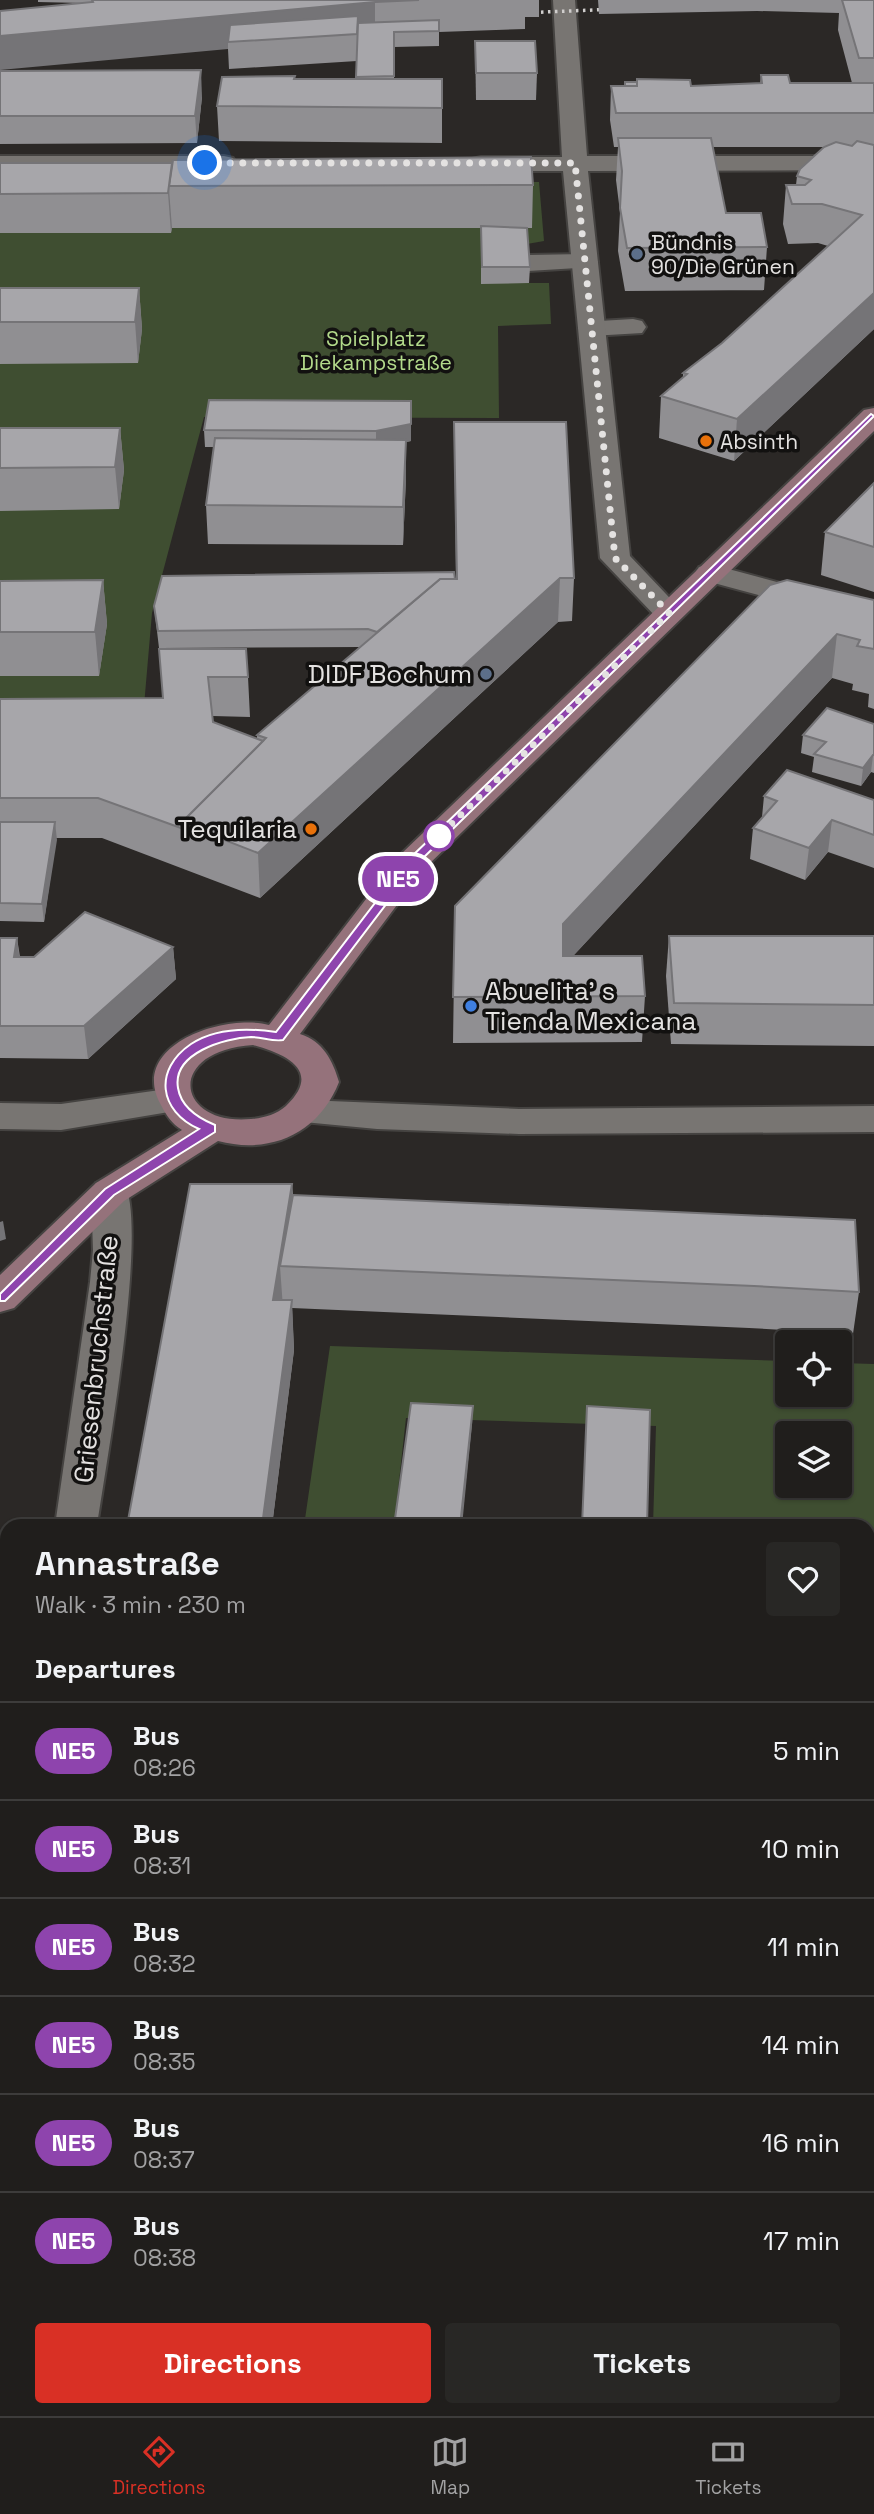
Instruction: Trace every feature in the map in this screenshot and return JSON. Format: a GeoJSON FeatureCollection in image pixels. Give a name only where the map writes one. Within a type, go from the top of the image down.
{"type":"FeatureCollection","features":[{"type":"Feature","properties":{"kind":"street"},"geometry":{"type":"LineString","coordinates":[[564,0],[575,163],[615,558],[669,613]]}},
{"type":"Feature","properties":{"kind":"street"},"geometry":{"type":"LineString","coordinates":[[0,163],[242,163]]}},
{"type":"Feature","properties":{"kind":"street"},"geometry":{"type":"LineString","coordinates":[[457,164],[874,163]]}},
{"type":"Feature","properties":{"kind":"street"},"geometry":{"type":"LineString","coordinates":[[528,263],[585,262]]}},
{"type":"Feature","properties":{"kind":"street"},"geometry":{"type":"LineString","coordinates":[[591,327],[633,327]]}},
{"type":"Feature","properties":{"kind":"street"},"geometry":{"type":"LineString","coordinates":[[279,1037],[412,862],[874,416]]}},
{"type":"Feature","properties":{"kind":"street"},"geometry":{"type":"LineString","coordinates":[[710,573],[874,617]]}},
{"type":"Feature","properties":{"kind":"street"},"geometry":{"type":"LineString","coordinates":[[254,1033],[279,1037],[307,1051],[320,1070],[319,1096],[295,1121],[273,1130],[246,1133],[210,1129],[196,1122],[174,1100],[171,1083],[178,1063],[196,1046],[231,1034],[254,1033]]}},
{"type":"Feature","properties":{"kind":"street"},"geometry":{"type":"LineString","coordinates":[[0,1116],[61,1117],[174,1100]]}},
{"type":"Feature","properties":{"kind":"street"},"geometry":{"type":"LineString","coordinates":[[306,1112],[389,1119],[618,1124],[874,1119]]}},
{"type":"Feature","properties":{"kind":"street"},"geometry":{"type":"LineString","coordinates":[[0,1297],[110,1192],[210,1129]]}},
{"type":"Feature","properties":{"kind":"street","name":"Griesenbruchstraße"},"geometry":{"type":"LineString","coordinates":[[77,1519],[110,1282],[113,1250],[110,1192]]}},
{"type":"Feature","properties":{"kind":"green space","name":"Spielplatz Diekampstraße"},"geometry":{"type":"Polygon","coordinates":[[[0,182],[539,182],[544,241],[527,244],[529,283],[549,283],[551,324],[498,326],[499,418],[204,417],[152,613],[142,729],[0,731],[0,182]]]}},
{"type":"Feature","properties":{"kind":"green space"},"geometry":{"type":"Polygon","coordinates":[[[330,1346],[775,1361],[775,1407],[852,1407],[852,1363],[874,1364],[874,1519],[653,1519],[656,1426],[406,1418],[395,1519],[305,1519],[330,1346]]]}},
{"type":"Feature","properties":{"kind":"building"},"geometry":{"type":"Polygon","coordinates":[[[92,0],[419,0],[0,36],[0,11],[93,2],[92,0]]]}},
{"type":"Feature","properties":{"kind":"building"},"geometry":{"type":"Polygon","coordinates":[[[842,0],[874,0],[874,58],[859,58],[842,0]]]}},
{"type":"Feature","properties":{"kind":"building"},"geometry":{"type":"Polygon","coordinates":[[[358,16],[357,34],[228,42],[230,25],[358,16]]]}},
{"type":"Feature","properties":{"kind":"building"},"geometry":{"type":"Polygon","coordinates":[[[439,20],[439,31],[394,32],[394,76],[356,77],[358,23],[439,20]]]}},
{"type":"Feature","properties":{"kind":"building"},"geometry":{"type":"Polygon","coordinates":[[[475,41],[535,41],[537,73],[476,73],[475,41]]]}},
{"type":"Feature","properties":{"kind":"building"},"geometry":{"type":"Polygon","coordinates":[[[201,70],[195,116],[0,116],[0,71],[201,70]]]}},
{"type":"Feature","properties":{"kind":"building"},"geometry":{"type":"Polygon","coordinates":[[[761,75],[788,75],[790,83],[874,83],[874,113],[616,113],[611,86],[637,86],[637,79],[690,80],[691,86],[762,83],[761,75]]]}},
{"type":"Feature","properties":{"kind":"building"},"geometry":{"type":"Polygon","coordinates":[[[295,76],[294,79],[442,79],[442,108],[217,106],[222,77],[295,76]]]}},
{"type":"Feature","properties":{"kind":"building"},"geometry":{"type":"Polygon","coordinates":[[[625,82],[637,82],[637,86],[625,86],[625,82]]]}},
{"type":"Feature","properties":{"kind":"building"},"geometry":{"type":"Polygon","coordinates":[[[618,138],[711,138],[726,213],[761,213],[767,247],[627,248],[620,208],[622,171],[618,138]]]}},
{"type":"Feature","properties":{"kind":"building"},"geometry":{"type":"Polygon","coordinates":[[[857,141],[874,145],[874,293],[737,419],[661,396],[687,374],[683,373],[722,343],[862,215],[822,204],[792,204],[786,185],[805,185],[811,180],[797,176],[800,169],[824,147],[836,142],[852,146],[857,141]]]}},
{"type":"Feature","properties":{"kind":"building"},"geometry":{"type":"Polygon","coordinates":[[[531,157],[533,185],[169,186],[173,160],[531,157]]]}},
{"type":"Feature","properties":{"kind":"building"},"geometry":{"type":"Polygon","coordinates":[[[0,163],[172,163],[168,193],[0,194],[0,163]]]}},
{"type":"Feature","properties":{"kind":"building"},"geometry":{"type":"Polygon","coordinates":[[[481,226],[527,228],[530,267],[482,267],[481,226]]]}},
{"type":"Feature","properties":{"kind":"building"},"geometry":{"type":"Polygon","coordinates":[[[0,288],[139,288],[135,322],[0,322],[0,288]]]}},
{"type":"Feature","properties":{"kind":"building"},"geometry":{"type":"Polygon","coordinates":[[[209,400],[411,401],[411,424],[376,431],[204,430],[209,400]]]}},
{"type":"Feature","properties":{"kind":"building"},"geometry":{"type":"Polygon","coordinates":[[[454,422],[566,422],[574,578],[560,578],[258,853],[181,823],[266,738],[257,735],[440,579],[457,579],[454,422]]]}},
{"type":"Feature","properties":{"kind":"building"},"geometry":{"type":"Polygon","coordinates":[[[0,428],[120,428],[115,467],[0,468],[0,428]]]}},
{"type":"Feature","properties":{"kind":"building"},"geometry":{"type":"Polygon","coordinates":[[[215,438],[406,440],[403,507],[206,505],[215,438]]]}},
{"type":"Feature","properties":{"kind":"building"},"geometry":{"type":"Polygon","coordinates":[[[874,483],[874,547],[825,532],[874,483]]]}},
{"type":"Feature","properties":{"kind":"building"},"geometry":{"type":"Polygon","coordinates":[[[454,572],[455,579],[440,579],[377,632],[368,629],[158,631],[154,606],[162,576],[454,572]]]}},
{"type":"Feature","properties":{"kind":"building"},"geometry":{"type":"Polygon","coordinates":[[[103,580],[95,632],[0,632],[0,581],[103,580]]]}},
{"type":"Feature","properties":{"kind":"building"},"geometry":{"type":"Polygon","coordinates":[[[787,580],[874,600],[874,649],[857,646],[860,640],[837,634],[563,924],[563,956],[642,956],[645,996],[453,997],[455,906],[770,585],[787,580]]]}},
{"type":"Feature","properties":{"kind":"building"},"geometry":{"type":"Polygon","coordinates":[[[159,649],[246,649],[248,677],[208,677],[213,722],[263,741],[181,823],[181,828],[98,798],[0,798],[0,699],[163,698],[159,649]]]}},
{"type":"Feature","properties":{"kind":"building"},"geometry":{"type":"Polygon","coordinates":[[[827,708],[874,724],[874,755],[863,768],[814,754],[826,742],[803,735],[827,708]]]}},
{"type":"Feature","properties":{"kind":"building"},"geometry":{"type":"Polygon","coordinates":[[[787,770],[874,800],[874,835],[832,820],[809,848],[753,828],[777,801],[764,796],[787,770]]]}},
{"type":"Feature","properties":{"kind":"building"},"geometry":{"type":"Polygon","coordinates":[[[0,822],[55,822],[42,904],[0,903],[0,822]]]}},
{"type":"Feature","properties":{"kind":"building"},"geometry":{"type":"Polygon","coordinates":[[[85,912],[173,947],[84,1026],[0,1026],[0,938],[17,938],[14,957],[34,957],[85,912]]]}},
{"type":"Feature","properties":{"kind":"building"},"geometry":{"type":"Polygon","coordinates":[[[669,936],[874,936],[874,1005],[674,1003],[669,936]]]}},
{"type":"Feature","properties":{"kind":"building"},"geometry":{"type":"Polygon","coordinates":[[[190,1184],[292,1184],[273,1300],[292,1300],[263,1519],[128,1519],[190,1184]]]}},
{"type":"Feature","properties":{"kind":"building"},"geometry":{"type":"Polygon","coordinates":[[[293,1195],[855,1220],[859,1292],[280,1266],[293,1195]]]}},
{"type":"Feature","properties":{"kind":"building"},"geometry":{"type":"Polygon","coordinates":[[[411,1403],[473,1406],[461,1519],[395,1519],[411,1403]]]}},
{"type":"Feature","properties":{"kind":"building"},"geometry":{"type":"Polygon","coordinates":[[[587,1406],[650,1410],[647,1519],[582,1519],[587,1406]]]}},
{"type":"Feature","properties":{"kind":"railway"},"geometry":{"type":"LineString","coordinates":[[520,13],[618,9]]}},
{"type":"Feature","properties":{"kind":"bus line","name":"NE5"},"geometry":{"type":"LineString","coordinates":[[0,1297],[110,1192],[210,1129],[179,1109],[174,1100],[171,1083],[178,1063],[196,1046],[231,1034],[254,1033],[279,1037],[412,862],[874,416]]}},
{"type":"Feature","properties":{"kind":"place","name":"Bündnis 90/Die Grünen"},"geometry":{"type":"Point","coordinates":[637,254]}},
{"type":"Feature","properties":{"kind":"place","name":"Absinth"},"geometry":{"type":"Point","coordinates":[706,441]}},
{"type":"Feature","properties":{"kind":"place","name":"DIDF Bochum"},"geometry":{"type":"Point","coordinates":[486,674]}},
{"type":"Feature","properties":{"kind":"place","name":"Tequilaria"},"geometry":{"type":"Point","coordinates":[311,829]}},
{"type":"Feature","properties":{"kind":"place","name":"Abuelita' s Tienda Mexicana"},"geometry":{"type":"Point","coordinates":[471,1006]}},
{"type":"Feature","properties":{"kind":"route"},"geometry":{"type":"LineString","coordinates":[[205,163],[575,163],[615,558],[669,613],[439,836]]}}]}
